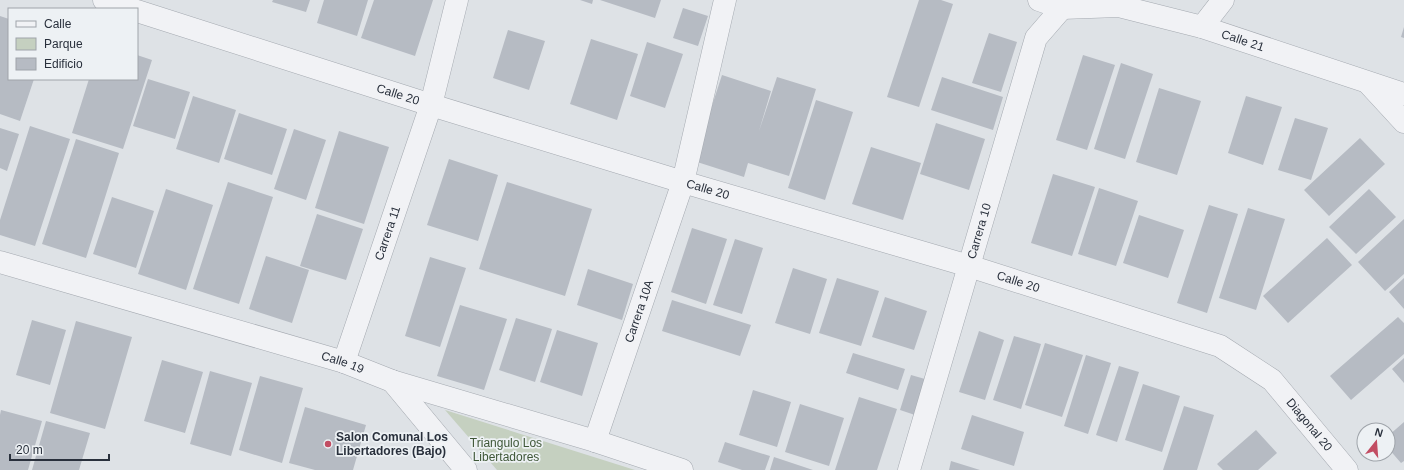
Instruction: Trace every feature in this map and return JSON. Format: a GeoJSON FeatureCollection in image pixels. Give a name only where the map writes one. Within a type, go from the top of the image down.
{"type":"FeatureCollection","features":[{"type":"Feature","properties":{"kind":"street"},"geometry":{"type":"LineString","coordinates":[[104,0],[129,8]]}},
{"type":"Feature","properties":{"kind":"street","name":"Carrera 11"},"geometry":{"type":"LineString","coordinates":[[344,362],[431,104],[457,0]]}},
{"type":"Feature","properties":{"kind":"street","name":"Carrera 10A"},"geometry":{"type":"LineString","coordinates":[[595,441],[683,182],[725,0]]}},
{"type":"Feature","properties":{"kind":"street"},"geometry":{"type":"LineString","coordinates":[[1039,0],[1063,4]]}},
{"type":"Feature","properties":{"kind":"street"},"geometry":{"type":"LineString","coordinates":[[1202,27],[1223,0]]}},
{"type":"Feature","properties":{"kind":"street","name":"Calle 21"},"geometry":{"type":"LineString","coordinates":[[1063,4],[1119,6],[1202,27],[1368,83],[1404,122]]}},
{"type":"Feature","properties":{"kind":"street","name":"Carrera 10"},"geometry":{"type":"LineString","coordinates":[[909,470],[1036,38],[1063,4]]}},
{"type":"Feature","properties":{"kind":"street","name":"Calle 20"},"geometry":{"type":"LineString","coordinates":[[138,10],[431,104],[683,182],[969,266],[1220,346],[1272,380]]}},
{"type":"Feature","properties":{"kind":"street"},"geometry":{"type":"LineString","coordinates":[[1368,83],[1404,94]]}},
{"type":"Feature","properties":{"kind":"street","name":"Calle 19"},"geometry":{"type":"LineString","coordinates":[[0,262],[344,362],[392,381],[595,441],[682,470]]}},
{"type":"Feature","properties":{"kind":"street","name":"Diagonal 20"},"geometry":{"type":"LineString","coordinates":[[1272,380],[1347,470]]}},
{"type":"Feature","properties":{"kind":"street"},"geometry":{"type":"LineString","coordinates":[[392,381],[466,470]]}},
{"type":"Feature","properties":{"kind":"green space","name":"Triangulo Los Libertadores"},"geometry":{"type":"Polygon","coordinates":[[[445,410],[635,470],[497,470],[445,410]]]}},
{"type":"Feature","properties":{"kind":"building"},"geometry":{"type":"Polygon","coordinates":[[[273,0],[310,0],[306,12],[272,2],[273,0]]]}},
{"type":"Feature","properties":{"kind":"building"},"geometry":{"type":"Polygon","coordinates":[[[324,0],[368,0],[357,36],[317,23],[324,0]]]}},
{"type":"Feature","properties":{"kind":"building"},"geometry":{"type":"Polygon","coordinates":[[[374,0],[433,0],[415,56],[361,38],[374,0]]]}},
{"type":"Feature","properties":{"kind":"building"},"geometry":{"type":"Polygon","coordinates":[[[580,0],[593,0],[592,4],[580,0]]]}},
{"type":"Feature","properties":{"kind":"building"},"geometry":{"type":"Polygon","coordinates":[[[600,0],[661,0],[655,18],[600,0]]]}},
{"type":"Feature","properties":{"kind":"building"},"geometry":{"type":"Polygon","coordinates":[[[919,0],[941,0],[953,4],[919,107],[887,97],[919,0]]]}},
{"type":"Feature","properties":{"kind":"building"},"geometry":{"type":"Polygon","coordinates":[[[683,8],[708,16],[698,46],[673,38],[683,8]]]}},
{"type":"Feature","properties":{"kind":"building"},"geometry":{"type":"Polygon","coordinates":[[[0,16],[8,19],[8,80],[34,80],[20,121],[0,114],[0,16]]]}},
{"type":"Feature","properties":{"kind":"building"},"geometry":{"type":"Polygon","coordinates":[[[1404,27],[1404,38],[1401,37],[1404,27]]]}},
{"type":"Feature","properties":{"kind":"building"},"geometry":{"type":"Polygon","coordinates":[[[508,30],[545,41],[529,90],[493,78],[508,30]]]}},
{"type":"Feature","properties":{"kind":"building"},"geometry":{"type":"Polygon","coordinates":[[[989,33],[1017,42],[1001,92],[972,83],[989,33]]]}},
{"type":"Feature","properties":{"kind":"building"},"geometry":{"type":"Polygon","coordinates":[[[591,39],[638,54],[617,120],[570,104],[591,39]]]}},
{"type":"Feature","properties":{"kind":"building"},"geometry":{"type":"Polygon","coordinates":[[[647,42],[683,54],[665,108],[630,96],[647,42]]]}},
{"type":"Feature","properties":{"kind":"building"},"geometry":{"type":"Polygon","coordinates":[[[138,55],[152,60],[123,149],[72,133],[89,80],[138,80],[138,55]]]}},
{"type":"Feature","properties":{"kind":"building"},"geometry":{"type":"Polygon","coordinates":[[[1083,55],[1115,65],[1087,150],[1056,140],[1083,55]]]}},
{"type":"Feature","properties":{"kind":"building"},"geometry":{"type":"Polygon","coordinates":[[[1121,63],[1153,74],[1125,159],[1094,149],[1121,63]]]}},
{"type":"Feature","properties":{"kind":"building"},"geometry":{"type":"Polygon","coordinates":[[[722,75],[771,91],[759,131],[777,77],[816,89],[789,176],[748,163],[744,177],[694,161],[722,75]]]}},
{"type":"Feature","properties":{"kind":"building"},"geometry":{"type":"Polygon","coordinates":[[[942,77],[1003,97],[993,130],[931,110],[942,77]]]}},
{"type":"Feature","properties":{"kind":"building"},"geometry":{"type":"Polygon","coordinates":[[[148,79],[190,92],[175,139],[133,126],[148,79]]]}},
{"type":"Feature","properties":{"kind":"building"},"geometry":{"type":"Polygon","coordinates":[[[1159,88],[1201,101],[1177,175],[1136,162],[1159,88]]]}},
{"type":"Feature","properties":{"kind":"building"},"geometry":{"type":"Polygon","coordinates":[[[193,96],[236,110],[219,163],[176,149],[193,96]]]}},
{"type":"Feature","properties":{"kind":"building"},"geometry":{"type":"Polygon","coordinates":[[[1246,96],[1282,107],[1263,165],[1228,153],[1246,96]]]}},
{"type":"Feature","properties":{"kind":"building"},"geometry":{"type":"Polygon","coordinates":[[[816,100],[853,112],[825,200],[788,188],[816,100]]]}},
{"type":"Feature","properties":{"kind":"building"},"geometry":{"type":"Polygon","coordinates":[[[239,113],[287,129],[272,175],[224,159],[239,113]]]}},
{"type":"Feature","properties":{"kind":"building"},"geometry":{"type":"Polygon","coordinates":[[[1295,118],[1328,128],[1311,180],[1278,170],[1295,118]]]}},
{"type":"Feature","properties":{"kind":"building"},"geometry":{"type":"Polygon","coordinates":[[[936,123],[985,139],[969,190],[920,174],[936,123]]]}},
{"type":"Feature","properties":{"kind":"building"},"geometry":{"type":"Polygon","coordinates":[[[30,126],[70,139],[35,246],[0,235],[0,220],[30,126]]]}},
{"type":"Feature","properties":{"kind":"building"},"geometry":{"type":"Polygon","coordinates":[[[0,128],[19,134],[7,171],[0,168],[0,128]]]}},
{"type":"Feature","properties":{"kind":"building"},"geometry":{"type":"Polygon","coordinates":[[[294,129],[326,140],[306,200],[274,189],[294,129]]]}},
{"type":"Feature","properties":{"kind":"building"},"geometry":{"type":"Polygon","coordinates":[[[339,131],[389,147],[364,224],[315,208],[339,131]]]}},
{"type":"Feature","properties":{"kind":"building"},"geometry":{"type":"Polygon","coordinates":[[[1360,138],[1385,164],[1329,216],[1304,190],[1360,138]]]}},
{"type":"Feature","properties":{"kind":"building"},"geometry":{"type":"Polygon","coordinates":[[[76,139],[119,153],[86,258],[42,244],[76,139]]]}},
{"type":"Feature","properties":{"kind":"building"},"geometry":{"type":"Polygon","coordinates":[[[871,147],[921,163],[903,220],[852,204],[871,147]]]}},
{"type":"Feature","properties":{"kind":"building"},"geometry":{"type":"Polygon","coordinates":[[[449,159],[498,175],[478,241],[427,225],[449,159]]]}},
{"type":"Feature","properties":{"kind":"building"},"geometry":{"type":"Polygon","coordinates":[[[1053,174],[1095,187],[1072,256],[1031,243],[1053,174]]]}},
{"type":"Feature","properties":{"kind":"building"},"geometry":{"type":"Polygon","coordinates":[[[228,182],[273,197],[239,304],[193,289],[228,182]]]}},
{"type":"Feature","properties":{"kind":"building"},"geometry":{"type":"Polygon","coordinates":[[[507,182],[592,209],[565,296],[479,269],[507,182]]]}},
{"type":"Feature","properties":{"kind":"building"},"geometry":{"type":"Polygon","coordinates":[[[1099,188],[1138,201],[1116,266],[1078,254],[1099,188]]]}},
{"type":"Feature","properties":{"kind":"building"},"geometry":{"type":"Polygon","coordinates":[[[166,189],[213,205],[186,290],[138,274],[166,189]]]}},
{"type":"Feature","properties":{"kind":"building"},"geometry":{"type":"Polygon","coordinates":[[[1369,189],[1396,217],[1356,254],[1329,227],[1369,189]]]}},
{"type":"Feature","properties":{"kind":"building"},"geometry":{"type":"Polygon","coordinates":[[[112,197],[154,211],[136,268],[93,254],[112,197]]]}},
{"type":"Feature","properties":{"kind":"building"},"geometry":{"type":"Polygon","coordinates":[[[1209,205],[1238,214],[1207,313],[1177,303],[1209,205]]]}},
{"type":"Feature","properties":{"kind":"building"},"geometry":{"type":"Polygon","coordinates":[[[1248,208],[1285,219],[1256,310],[1219,298],[1248,208]]]}},
{"type":"Feature","properties":{"kind":"building"},"geometry":{"type":"Polygon","coordinates":[[[317,214],[363,229],[346,280],[300,266],[317,214]]]}},
{"type":"Feature","properties":{"kind":"building"},"geometry":{"type":"Polygon","coordinates":[[[1139,215],[1184,230],[1168,278],[1123,263],[1139,215]]]}},
{"type":"Feature","properties":{"kind":"building"},"geometry":{"type":"Polygon","coordinates":[[[1404,219],[1404,274],[1385,291],[1358,262],[1404,219]]]}},
{"type":"Feature","properties":{"kind":"building"},"geometry":{"type":"Polygon","coordinates":[[[692,228],[727,239],[706,304],[671,292],[692,228]]]}},
{"type":"Feature","properties":{"kind":"building"},"geometry":{"type":"Polygon","coordinates":[[[1327,238],[1352,265],[1288,323],[1263,296],[1327,238]]]}},
{"type":"Feature","properties":{"kind":"building"},"geometry":{"type":"Polygon","coordinates":[[[735,239],[763,248],[742,314],[713,305],[735,239]]]}},
{"type":"Feature","properties":{"kind":"building"},"geometry":{"type":"Polygon","coordinates":[[[266,256],[309,270],[292,323],[249,309],[266,256]]]}},
{"type":"Feature","properties":{"kind":"building"},"geometry":{"type":"Polygon","coordinates":[[[430,257],[466,268],[440,347],[405,336],[430,257]]]}},
{"type":"Feature","properties":{"kind":"building"},"geometry":{"type":"Polygon","coordinates":[[[793,268],[827,279],[810,334],[775,323],[793,268]]]}},
{"type":"Feature","properties":{"kind":"building"},"geometry":{"type":"Polygon","coordinates":[[[588,269],[633,284],[622,320],[577,305],[588,269]]]}},
{"type":"Feature","properties":{"kind":"building"},"geometry":{"type":"Polygon","coordinates":[[[837,278],[879,291],[861,346],[819,333],[837,278]]]}},
{"type":"Feature","properties":{"kind":"building"},"geometry":{"type":"Polygon","coordinates":[[[1404,278],[1404,309],[1389,292],[1404,278]]]}},
{"type":"Feature","properties":{"kind":"building"},"geometry":{"type":"Polygon","coordinates":[[[885,297],[927,311],[914,350],[872,337],[885,297]]]}},
{"type":"Feature","properties":{"kind":"building"},"geometry":{"type":"Polygon","coordinates":[[[672,300],[751,325],[740,356],[662,331],[672,300]]]}},
{"type":"Feature","properties":{"kind":"building"},"geometry":{"type":"Polygon","coordinates":[[[460,305],[507,319],[484,390],[437,376],[460,305]]]}},
{"type":"Feature","properties":{"kind":"building"},"geometry":{"type":"Polygon","coordinates":[[[1398,317],[1404,323],[1404,354],[1351,400],[1330,376],[1398,317]]]}},
{"type":"Feature","properties":{"kind":"building"},"geometry":{"type":"Polygon","coordinates":[[[516,318],[552,329],[535,382],[499,370],[516,318]]]}},
{"type":"Feature","properties":{"kind":"building"},"geometry":{"type":"Polygon","coordinates":[[[32,320],[66,330],[50,385],[16,375],[32,320]]]}},
{"type":"Feature","properties":{"kind":"building"},"geometry":{"type":"Polygon","coordinates":[[[76,321],[132,337],[105,429],[50,413],[76,321]]]}},
{"type":"Feature","properties":{"kind":"building"},"geometry":{"type":"Polygon","coordinates":[[[557,330],[598,343],[582,396],[540,382],[557,330]]]}},
{"type":"Feature","properties":{"kind":"building"},"geometry":{"type":"Polygon","coordinates":[[[979,331],[1004,340],[985,400],[959,392],[979,331]]]}},
{"type":"Feature","properties":{"kind":"building"},"geometry":{"type":"Polygon","coordinates":[[[1014,336],[1041,344],[1021,409],[993,400],[1014,336]]]}},
{"type":"Feature","properties":{"kind":"building"},"geometry":{"type":"Polygon","coordinates":[[[1045,343],[1083,355],[1062,417],[1025,405],[1045,343]]]}},
{"type":"Feature","properties":{"kind":"building"},"geometry":{"type":"Polygon","coordinates":[[[853,353],[905,369],[898,390],[846,373],[853,353]]]}},
{"type":"Feature","properties":{"kind":"building"},"geometry":{"type":"Polygon","coordinates":[[[1086,355],[1111,363],[1088,434],[1064,426],[1086,355]]]}},
{"type":"Feature","properties":{"kind":"building"},"geometry":{"type":"Polygon","coordinates":[[[1404,358],[1404,383],[1392,369],[1404,358]]]}},
{"type":"Feature","properties":{"kind":"building"},"geometry":{"type":"Polygon","coordinates":[[[162,360],[203,372],[185,433],[144,421],[162,360]]]}},
{"type":"Feature","properties":{"kind":"building"},"geometry":{"type":"Polygon","coordinates":[[[1119,366],[1139,372],[1117,442],[1096,435],[1119,366]]]}},
{"type":"Feature","properties":{"kind":"building"},"geometry":{"type":"Polygon","coordinates":[[[210,371],[252,383],[231,456],[190,444],[210,371]]]}},
{"type":"Feature","properties":{"kind":"building"},"geometry":{"type":"Polygon","coordinates":[[[911,375],[932,381],[921,417],[900,410],[911,375]]]}},
{"type":"Feature","properties":{"kind":"building"},"geometry":{"type":"Polygon","coordinates":[[[260,376],[303,388],[282,463],[239,450],[260,376]]]}},
{"type":"Feature","properties":{"kind":"building"},"geometry":{"type":"Polygon","coordinates":[[[1143,384],[1180,396],[1162,452],[1125,440],[1143,384]]]}},
{"type":"Feature","properties":{"kind":"building"},"geometry":{"type":"Polygon","coordinates":[[[753,390],[791,402],[777,447],[739,435],[753,390]]]}},
{"type":"Feature","properties":{"kind":"building"},"geometry":{"type":"Polygon","coordinates":[[[859,397],[897,409],[877,470],[835,470],[859,397]]]}},
{"type":"Feature","properties":{"kind":"building"},"geometry":{"type":"Polygon","coordinates":[[[800,404],[844,418],[829,466],[785,452],[800,404]]]}},
{"type":"Feature","properties":{"kind":"building"},"geometry":{"type":"Polygon","coordinates":[[[1184,406],[1214,415],[1197,470],[1163,470],[1184,406]]]}},
{"type":"Feature","properties":{"kind":"building","name":"Salon Comunal Los Libertadores (Bajo)"},"geometry":{"type":"Polygon","coordinates":[[[305,407],[366,425],[353,470],[315,470],[289,463],[305,407]]]}},
{"type":"Feature","properties":{"kind":"building"},"geometry":{"type":"Polygon","coordinates":[[[1,410],[42,421],[28,470],[0,470],[1,410]]]}},
{"type":"Feature","properties":{"kind":"building"},"geometry":{"type":"Polygon","coordinates":[[[972,415],[1024,432],[1014,466],[961,449],[972,415]]]}},
{"type":"Feature","properties":{"kind":"building"},"geometry":{"type":"Polygon","coordinates":[[[46,421],[90,433],[79,470],[32,470],[46,421]]]}},
{"type":"Feature","properties":{"kind":"building"},"geometry":{"type":"Polygon","coordinates":[[[1404,422],[1404,461],[1401,463],[1396,457],[1396,429],[1404,422]]]}},
{"type":"Feature","properties":{"kind":"building"},"geometry":{"type":"Polygon","coordinates":[[[1256,430],[1277,453],[1258,470],[1223,470],[1217,464],[1256,430]]]}},
{"type":"Feature","properties":{"kind":"building"},"geometry":{"type":"Polygon","coordinates":[[[725,442],[770,456],[765,470],[742,470],[718,462],[725,442]]]}},
{"type":"Feature","properties":{"kind":"building"},"geometry":{"type":"Polygon","coordinates":[[[774,457],[813,470],[770,470],[774,457]]]}},
{"type":"Feature","properties":{"kind":"building"},"geometry":{"type":"Polygon","coordinates":[[[951,461],[980,470],[949,470],[951,461]]]}},
{"type":"Feature","properties":{"kind":"place","name":"Salon Comunal Los Libertadores (Bajo)"},"geometry":{"type":"Point","coordinates":[328,444]}}]}
